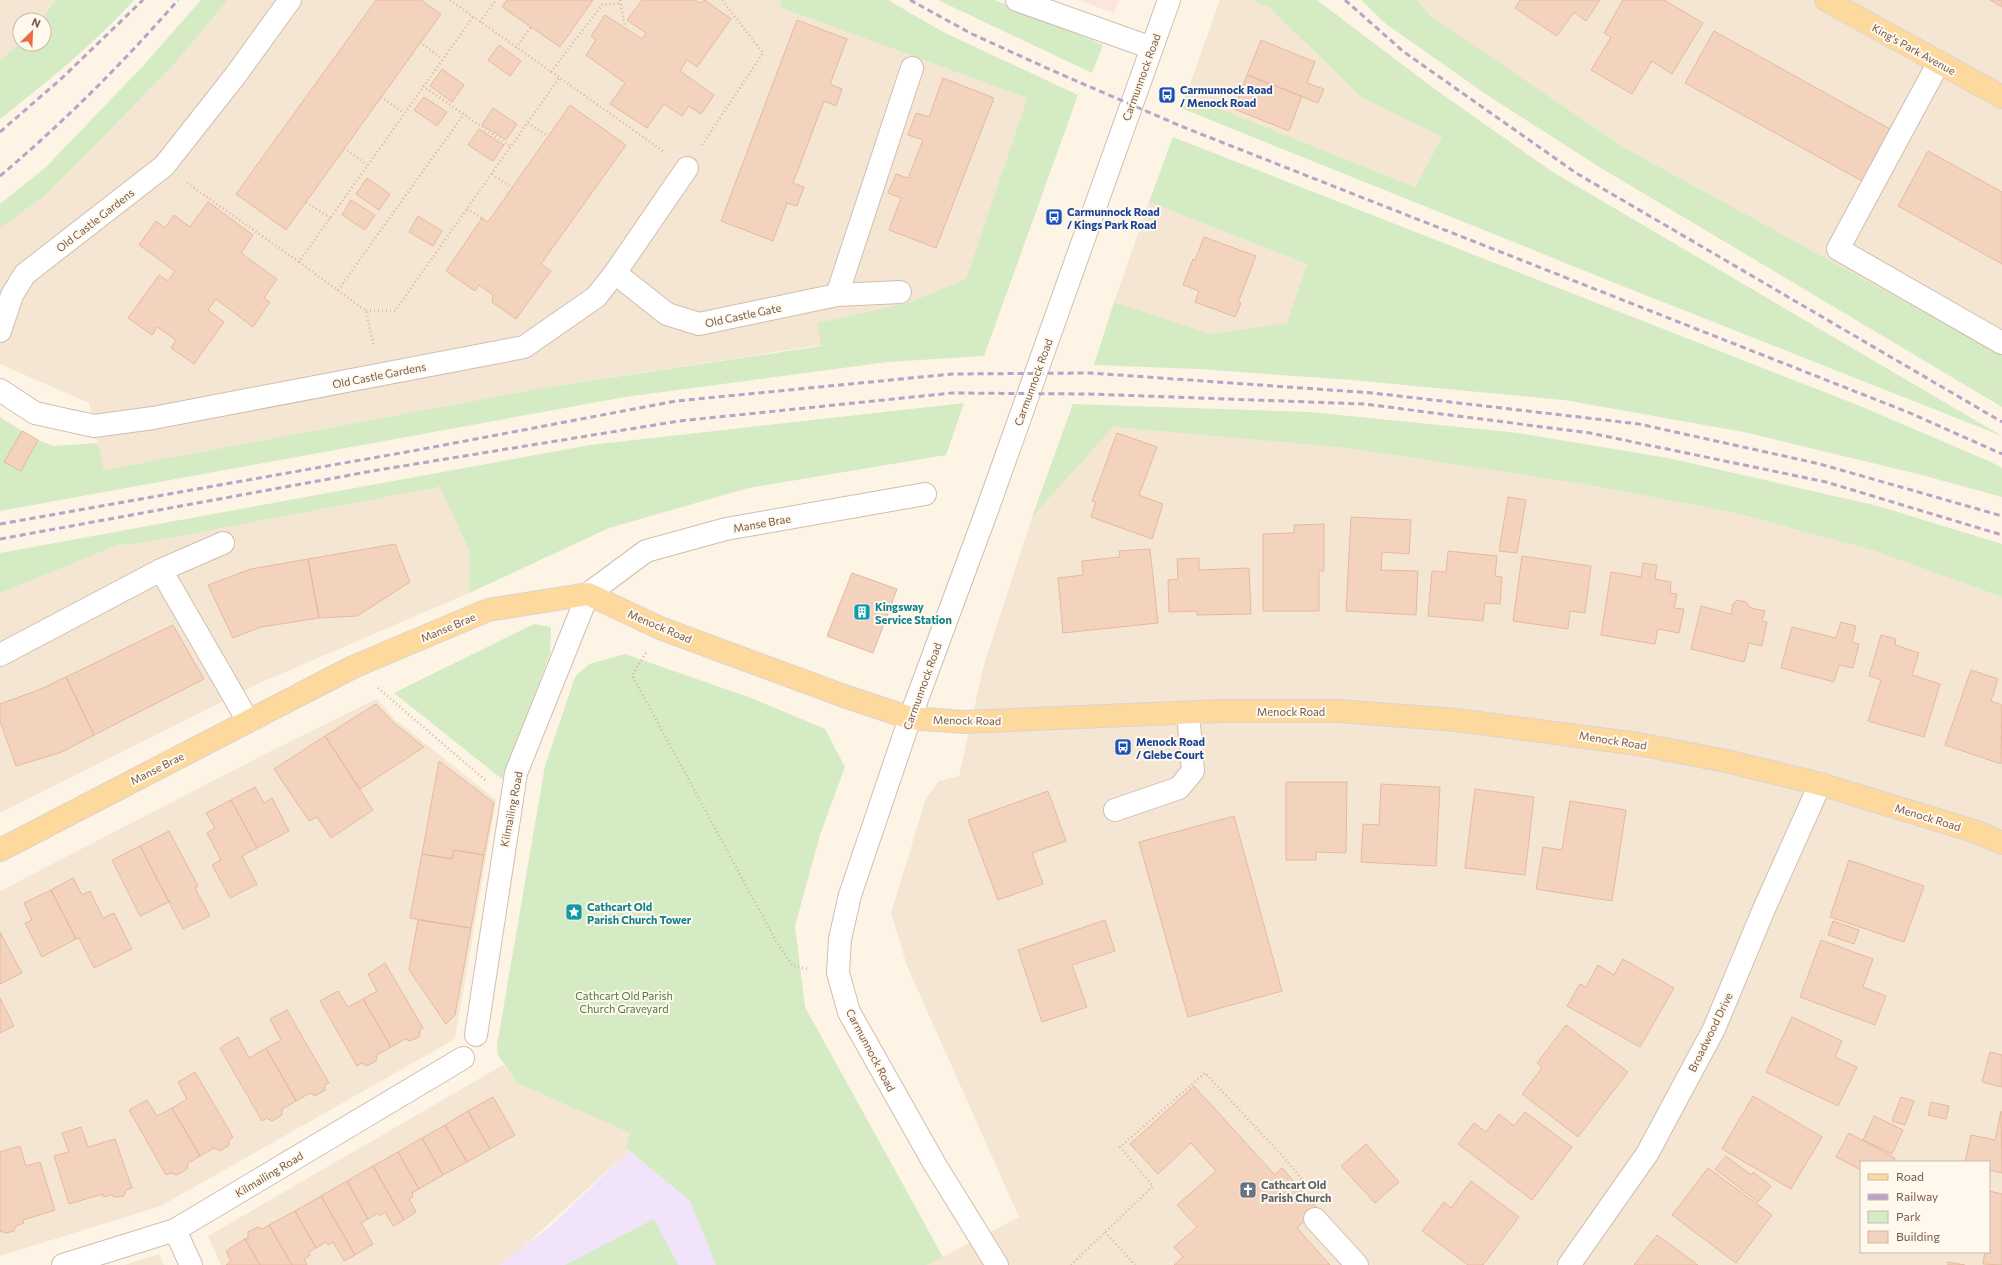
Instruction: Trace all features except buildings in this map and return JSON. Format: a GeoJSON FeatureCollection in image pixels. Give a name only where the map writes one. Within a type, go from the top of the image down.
{"type":"FeatureCollection","features":[{"type":"Feature","properties":{"kind":"main road","name":"King's Park Avenue"},"geometry":{"type":"LineString","coordinates":[[1826,0],[2002,98]]}},
{"type":"Feature","properties":{"kind":"main road","name":"Menock Road"},"geometry":{"type":"LineString","coordinates":[[588,594],[660,628],[844,696],[910,718],[964,722],[1188,713],[1339,711],[1456,720],[1638,744],[1726,761],[1820,784],[1977,832],[2002,842]]}},
{"type":"Feature","properties":{"kind":"main road","name":"Manse Brae"},"geometry":{"type":"LineString","coordinates":[[0,850],[353,667],[488,610],[588,594]]}},
{"type":"Feature","properties":{"kind":"street","name":"Old Castle Gardens"},"geometry":{"type":"LineString","coordinates":[[0,331],[12,295],[25,274],[164,166],[235,76],[290,0]]}},
{"type":"Feature","properties":{"kind":"street"},"geometry":{"type":"LineString","coordinates":[[1018,0],[1152,48]]}},
{"type":"Feature","properties":{"kind":"street","name":"Carmunnock Road"},"geometry":{"type":"LineString","coordinates":[[997,1265],[934,1163],[849,1012],[838,973],[840,939],[850,895],[910,718],[986,513],[1169,0]]}},
{"type":"Feature","properties":{"kind":"street"},"geometry":{"type":"LineString","coordinates":[[1939,62],[1838,249],[2002,343]]}},
{"type":"Feature","properties":{"kind":"street"},"geometry":{"type":"LineString","coordinates":[[837,295],[912,68]]}},
{"type":"Feature","properties":{"kind":"street","name":"Old Castle Gardens"},"geometry":{"type":"LineString","coordinates":[[0,390],[35,413],[94,426],[153,418],[524,347],[596,297],[615,273],[687,168]]}},
{"type":"Feature","properties":{"kind":"street","name":"Old Castle Gate"},"geometry":{"type":"LineString","coordinates":[[615,273],[667,314],[699,324],[837,295],[900,292]]}},
{"type":"Feature","properties":{"kind":"street","name":"Manse Brae"},"geometry":{"type":"LineString","coordinates":[[588,594],[646,551],[726,529],[924,494]]}},
{"type":"Feature","properties":{"kind":"street"},"geometry":{"type":"LineString","coordinates":[[0,655],[161,570],[224,543]]}},
{"type":"Feature","properties":{"kind":"street"},"geometry":{"type":"LineString","coordinates":[[161,570],[248,721]]}},
{"type":"Feature","properties":{"kind":"street","name":"Kilmailing Road"},"geometry":{"type":"LineString","coordinates":[[476,1035],[510,802],[516,773],[588,594]]}},
{"type":"Feature","properties":{"kind":"street"},"geometry":{"type":"LineString","coordinates":[[1115,810],[1179,788],[1193,771],[1188,713]]}},
{"type":"Feature","properties":{"kind":"street","name":"Broadwood Drive"},"geometry":{"type":"LineString","coordinates":[[1569,1265],[1647,1154],[1714,1029],[1764,909],[1820,784]]}},
{"type":"Feature","properties":{"kind":"street","name":"Kilmailing Road"},"geometry":{"type":"LineString","coordinates":[[64,1265],[175,1230],[463,1058]]}},
{"type":"Feature","properties":{"kind":"street"},"geometry":{"type":"LineString","coordinates":[[1315,1219],[1357,1265]]}},
{"type":"Feature","properties":{"kind":"street"},"geometry":{"type":"LineString","coordinates":[[175,1230],[191,1265]]}},
{"type":"Feature","properties":{"kind":"path"},"geometry":{"type":"LineString","coordinates":[[450,0],[687,168],[763,54],[722,0]]}},
{"type":"Feature","properties":{"kind":"path"},"geometry":{"type":"LineString","coordinates":[[480,22],[496,0]]}},
{"type":"Feature","properties":{"kind":"path"},"geometry":{"type":"LineString","coordinates":[[551,72],[602,5],[620,1],[625,28]]}},
{"type":"Feature","properties":{"kind":"path"},"geometry":{"type":"LineString","coordinates":[[299,262],[473,16]]}},
{"type":"Feature","properties":{"kind":"path"},"geometry":{"type":"LineString","coordinates":[[516,48],[531,27]]}},
{"type":"Feature","properties":{"kind":"path"},"geometry":{"type":"LineString","coordinates":[[420,42],[442,59]]}},
{"type":"Feature","properties":{"kind":"path"},"geometry":{"type":"LineString","coordinates":[[164,166],[366,311],[396,311],[559,78]]}},
{"type":"Feature","properties":{"kind":"path"},"geometry":{"type":"LineString","coordinates":[[423,86],[511,147]]}},
{"type":"Feature","properties":{"kind":"path"},"geometry":{"type":"LineString","coordinates":[[381,97],[404,113]]}},
{"type":"Feature","properties":{"kind":"path"},"geometry":{"type":"LineString","coordinates":[[338,290],[464,114]]}},
{"type":"Feature","properties":{"kind":"path"},"geometry":{"type":"LineString","coordinates":[[528,123],[548,136]]}},
{"type":"Feature","properties":{"kind":"path"},"geometry":{"type":"LineString","coordinates":[[344,148],[367,165]]}},
{"type":"Feature","properties":{"kind":"path"},"geometry":{"type":"LineString","coordinates":[[492,174],[512,188]]}},
{"type":"Feature","properties":{"kind":"path"},"geometry":{"type":"LineString","coordinates":[[306,202],[330,218]]}},
{"type":"Feature","properties":{"kind":"path"},"geometry":{"type":"LineString","coordinates":[[467,209],[482,218]]}},
{"type":"Feature","properties":{"kind":"path"},"geometry":{"type":"LineString","coordinates":[[366,311],[375,352]]}},
{"type":"Feature","properties":{"kind":"path"},"geometry":{"type":"LineString","coordinates":[[353,667],[510,802]]}},
{"type":"Feature","properties":{"kind":"path"},"geometry":{"type":"LineString","coordinates":[[632,675],[776,941],[793,966],[838,973]]}},
{"type":"Feature","properties":{"kind":"path"},"geometry":{"type":"LineString","coordinates":[[1071,1265],[1153,1186],[1120,1147],[1205,1073],[1288,1162],[1322,1206],[1315,1219]]}},
{"type":"Feature","properties":{"kind":"path"},"geometry":{"type":"LineString","coordinates":[[1105,1232],[1135,1265]]}},
{"type":"Feature","properties":{"kind":"shaded area"},"geometry":{"type":"Polygon","coordinates":[[[0,0],[56,0],[46,12],[12,12],[12,50],[0,60],[0,0]]]}},
{"type":"Feature","properties":{"kind":"shaded area"},"geometry":{"type":"Polygon","coordinates":[[[228,0],[782,0],[779,7],[1027,98],[966,279],[907,303],[817,323],[821,345],[542,388],[104,470],[89,403],[0,364],[0,228],[43,197],[170,69],[228,0]]]}},
{"type":"Feature","properties":{"kind":"shaded area"},"geometry":{"type":"Polygon","coordinates":[[[1078,0],[1119,0],[1114,13],[1078,0]]]}},
{"type":"Feature","properties":{"kind":"shaded area"},"geometry":{"type":"Polygon","coordinates":[[[1220,0],[1251,0],[1269,7],[1362,98],[1442,137],[1415,187],[1186,95],[1220,0]]]}},
{"type":"Feature","properties":{"kind":"shaded area"},"geometry":{"type":"Polygon","coordinates":[[[1416,0],[2002,0],[2002,355],[1625,148],[1432,17],[1416,0]]]}},
{"type":"Feature","properties":{"kind":"shaded area"},"geometry":{"type":"Polygon","coordinates":[[[1149,202],[1307,264],[1287,324],[1210,334],[1114,302],[1149,202]]]}},
{"type":"Feature","properties":{"kind":"shaded area"},"geometry":{"type":"Polygon","coordinates":[[[1112,427],[1347,448],[1583,484],[1732,512],[1875,551],[2002,597],[2002,1265],[927,1265],[1019,1217],[907,966],[891,913],[926,798],[939,781],[959,776],[983,668],[1032,517],[1112,427]]]}},
{"type":"Feature","properties":{"kind":"shaded area"},"geometry":{"type":"Polygon","coordinates":[[[441,487],[469,550],[469,593],[264,681],[0,813],[0,593],[118,545],[143,543],[441,487]]]}},
{"type":"Feature","properties":{"kind":"shaded area"},"geometry":{"type":"Polygon","coordinates":[[[376,699],[396,720],[496,800],[455,1039],[161,1206],[0,1256],[0,891],[265,754],[376,699]]]}},
{"type":"Feature","properties":{"kind":"shaded area"},"geometry":{"type":"Polygon","coordinates":[[[503,1065],[517,1083],[630,1133],[626,1148],[629,1151],[512,1257],[499,1265],[221,1265],[208,1236],[503,1065]]]}},
{"type":"Feature","properties":{"kind":"shaded area"},"geometry":{"type":"Polygon","coordinates":[[[629,1151],[690,1201],[716,1265],[499,1265],[550,1227],[629,1151]]]}},
{"type":"Feature","properties":{"kind":"shaded area"},"geometry":{"type":"Polygon","coordinates":[[[159,1254],[164,1265],[125,1265],[159,1254]]]}},
{"type":"Feature","properties":{"kind":"green space"},"geometry":{"type":"Polygon","coordinates":[[[56,0],[134,0],[103,32],[53,77],[0,119],[0,60],[12,50],[12,52],[52,52],[52,12],[46,12],[56,0]]]}},
{"type":"Feature","properties":{"kind":"green space"},"geometry":{"type":"Polygon","coordinates":[[[201,0],[228,0],[170,69],[43,197],[0,228],[0,204],[45,168],[143,66],[201,0]]]}},
{"type":"Feature","properties":{"kind":"green space"},"geometry":{"type":"Polygon","coordinates":[[[782,0],[888,0],[943,32],[1078,95],[984,356],[887,362],[625,397],[0,511],[0,417],[22,431],[5,462],[21,471],[38,440],[54,446],[98,443],[104,470],[542,388],[821,346],[817,323],[907,303],[966,279],[1027,98],[779,7],[782,0]]]}},
{"type":"Feature","properties":{"kind":"green space"},"geometry":{"type":"Polygon","coordinates":[[[938,0],[995,0],[1103,45],[1092,73],[938,0]]]}},
{"type":"Feature","properties":{"kind":"green space"},"geometry":{"type":"Polygon","coordinates":[[[1251,0],[1317,0],[1432,87],[1551,171],[2002,436],[1620,285],[1181,108],[1186,95],[1415,187],[1442,137],[1362,98],[1269,7],[1251,0]]]}},
{"type":"Feature","properties":{"kind":"green space"},"geometry":{"type":"Polygon","coordinates":[[[1361,0],[1416,0],[1432,17],[1625,148],[2002,355],[2002,407],[1601,168],[1490,97],[1386,24],[1361,0]]]}},
{"type":"Feature","properties":{"kind":"green space"},"geometry":{"type":"Polygon","coordinates":[[[1173,137],[1860,406],[1991,462],[2002,468],[2002,497],[1918,474],[1744,432],[1564,400],[1352,380],[1198,369],[1094,365],[1114,302],[1210,334],[1287,323],[1307,264],[1149,202],[1173,137]]]}},
{"type":"Feature","properties":{"kind":"green space"},"geometry":{"type":"Polygon","coordinates":[[[964,403],[946,455],[748,488],[609,528],[469,593],[469,550],[440,487],[143,543],[118,545],[0,593],[0,553],[590,445],[964,403]]]}},
{"type":"Feature","properties":{"kind":"green space"},"geometry":{"type":"Polygon","coordinates":[[[1073,404],[1309,412],[1518,433],[1668,458],[1878,506],[2002,544],[2002,597],[1875,551],[1732,512],[1583,484],[1347,448],[1113,427],[1032,517],[1073,404]]]}},
{"type":"Feature","properties":{"kind":"green space"},"geometry":{"type":"Polygon","coordinates":[[[534,624],[551,627],[550,654],[502,779],[394,693],[534,624]]]}},
{"type":"Feature","properties":{"kind":"green space","name":"Cathcart Old Parish Church Graveyard"},"geometry":{"type":"Polygon","coordinates":[[[625,654],[751,698],[825,729],[845,767],[820,835],[795,926],[805,1007],[943,1257],[927,1265],[716,1265],[690,1201],[626,1148],[630,1133],[517,1083],[498,1055],[497,1045],[545,766],[575,677],[589,664],[625,654]]]}},
{"type":"Feature","properties":{"kind":"green space"},"geometry":{"type":"Polygon","coordinates":[[[654,1219],[678,1265],[565,1265],[654,1219]]]}},
{"type":"Feature","properties":{"kind":"railway"},"geometry":{"type":"LineString","coordinates":[[0,132],[62,78],[143,0]]}},
{"type":"Feature","properties":{"kind":"railway"},"geometry":{"type":"LineString","coordinates":[[0,176],[70,113],[136,46],[178,0]]}},
{"type":"Feature","properties":{"kind":"railway"},"geometry":{"type":"LineString","coordinates":[[910,0],[972,34],[1183,127],[1910,413],[2002,454]]}},
{"type":"Feature","properties":{"kind":"railway"},"geometry":{"type":"LineString","coordinates":[[1345,0],[1404,52],[1576,173],[2002,422]]}},
{"type":"Feature","properties":{"kind":"railway"},"geometry":{"type":"LineString","coordinates":[[0,524],[423,449],[676,401],[952,374],[1090,373],[1373,393],[1639,424],[1820,464],[2002,516]]}},
{"type":"Feature","properties":{"kind":"railway"},"geometry":{"type":"LineString","coordinates":[[0,539],[378,470],[679,421],[952,393],[1090,394],[1364,404],[1590,433],[1826,482],[2002,535]]}},
{"type":"Feature","properties":{"kind":"place","name":"Carmunnock Road / Menock Road"},"geometry":{"type":"Point","coordinates":[1167,95]}},
{"type":"Feature","properties":{"kind":"place","name":"Carmunnock Road / Kings Park Road"},"geometry":{"type":"Point","coordinates":[1054,217]}},
{"type":"Feature","properties":{"kind":"place","name":"Kingsway Service Station"},"geometry":{"type":"Point","coordinates":[862,612]}},
{"type":"Feature","properties":{"kind":"place","name":"Menock Road / Glebe Court"},"geometry":{"type":"Point","coordinates":[1123,747]}},
{"type":"Feature","properties":{"kind":"place","name":"Cathcart Old Parish Church Tower"},"geometry":{"type":"Point","coordinates":[574,912]}},
{"type":"Feature","properties":{"kind":"place","name":"Cathcart Old Parish Church"},"geometry":{"type":"Point","coordinates":[1248,1190]}}]}
